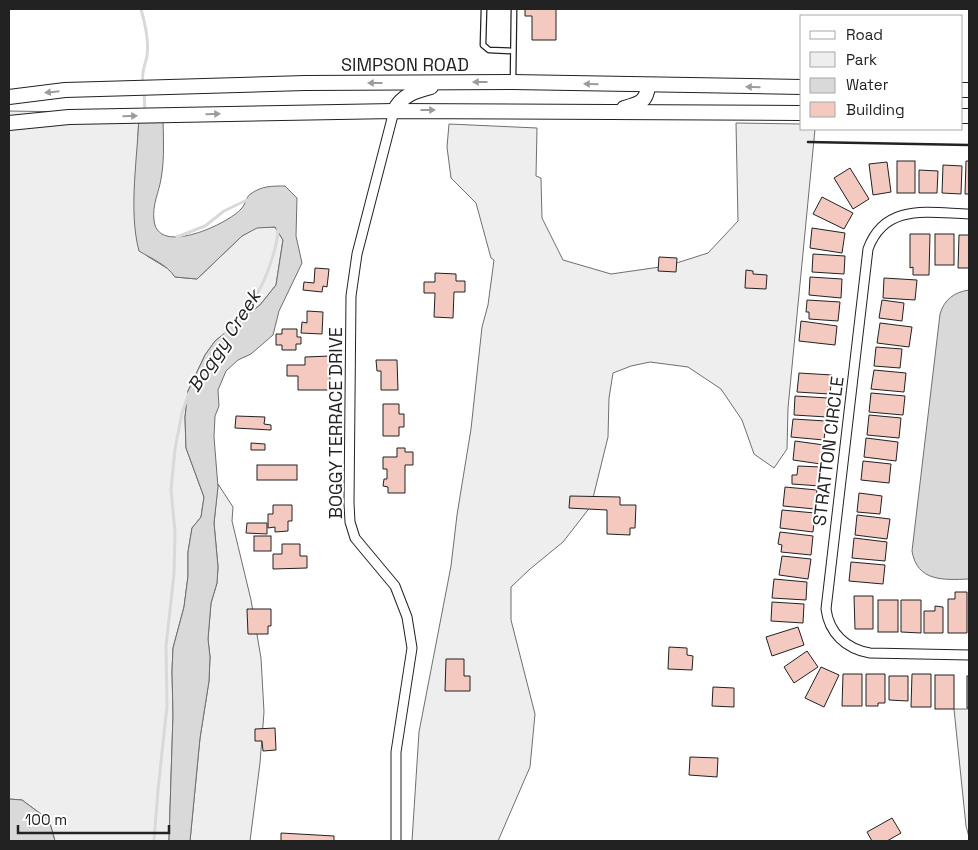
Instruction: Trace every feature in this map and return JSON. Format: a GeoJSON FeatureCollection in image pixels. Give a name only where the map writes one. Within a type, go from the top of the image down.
{"type":"FeatureCollection","features":[{"type":"Feature","properties":{"kind":"main road"},"geometry":{"type":"LineString","coordinates":[[394,110],[398,102],[405,96],[418,90],[459,82]]}},
{"type":"Feature","properties":{"kind":"main road","name":"SIMPSON ROAD"},"geometry":{"type":"LineString","coordinates":[[9,97],[65,90],[305,83],[512,82],[800,87]]}},
{"type":"Feature","properties":{"kind":"main road"},"geometry":{"type":"LineString","coordinates":[[608,111],[640,102],[645,98],[648,85]]}},
{"type":"Feature","properties":{"kind":"main road"},"geometry":{"type":"LineString","coordinates":[[9,123],[50,118],[95,116],[394,110],[800,113]]}},
{"type":"Feature","properties":{"kind":"street","name":"BOGGY TERRACE DRIVE"},"geometry":{"type":"LineString","coordinates":[[394,110],[358,254],[351,296],[349,503],[350,522],[355,538],[395,586],[407,617],[412,648],[396,752],[396,841]]}},
{"type":"Feature","properties":{"kind":"street","name":"STRATTON CIRCLE"},"geometry":{"type":"LineString","coordinates":[[969,214],[917,213],[899,215],[888,221],[878,230],[868,248],[826,608],[829,622],[835,634],[844,643],[857,650],[870,653],[969,655]]}},
{"type":"Feature","properties":{"kind":"lane"},"geometry":{"type":"LineString","coordinates":[[484,9],[484,45],[489,50],[514,51]]}},
{"type":"Feature","properties":{"kind":"lane"},"geometry":{"type":"LineString","coordinates":[[512,82],[514,9]]}},
{"type":"Feature","properties":{"kind":"green space"},"geometry":{"type":"Polygon","coordinates":[[[9,111],[139,113],[138,137],[147,256],[170,270],[175,277],[197,279],[242,236],[257,227],[275,227],[283,240],[276,285],[260,305],[215,341],[205,355],[188,391],[185,417],[186,448],[204,497],[201,517],[192,528],[188,552],[188,576],[184,607],[173,648],[169,841],[55,841],[49,820],[22,800],[9,799],[9,111]]]}},
{"type":"Feature","properties":{"kind":"green space"},"geometry":{"type":"Polygon","coordinates":[[[736,123],[800,124],[800,130],[815,130],[788,408],[787,449],[774,468],[754,454],[742,420],[721,389],[688,367],[650,362],[631,366],[613,373],[609,398],[608,437],[591,506],[563,542],[511,587],[511,620],[535,714],[530,767],[498,841],[412,841],[419,732],[451,566],[471,429],[482,327],[488,305],[494,260],[491,258],[476,203],[451,178],[447,147],[449,124],[537,128],[536,176],[541,178],[542,218],[563,260],[611,274],[667,266],[708,253],[738,221],[736,123]]]}},
{"type":"Feature","properties":{"kind":"green space"},"geometry":{"type":"Polygon","coordinates":[[[218,484],[233,507],[232,521],[251,600],[261,658],[264,712],[260,763],[250,841],[190,841],[200,738],[209,681],[210,657],[208,639],[211,603],[217,583],[218,567],[214,523],[218,484]]]}},
{"type":"Feature","properties":{"kind":"green space"},"geometry":{"type":"Polygon","coordinates":[[[954,709],[969,709],[969,837],[966,826],[954,709]]]}},
{"type":"Feature","properties":{"kind":"water"},"geometry":{"type":"Polygon","coordinates":[[[139,113],[163,113],[163,163],[154,214],[158,231],[167,236],[179,237],[209,229],[234,215],[243,207],[250,194],[267,187],[285,186],[297,198],[296,236],[302,263],[279,311],[273,335],[251,354],[238,360],[226,371],[218,390],[219,406],[215,416],[214,437],[218,487],[214,523],[218,567],[217,583],[211,603],[208,639],[210,657],[209,681],[200,738],[190,841],[169,841],[173,648],[184,607],[188,576],[188,552],[192,528],[201,517],[204,497],[186,448],[185,417],[188,391],[205,355],[215,341],[260,305],[276,285],[283,240],[275,227],[257,228],[242,236],[197,279],[175,277],[163,265],[139,251],[134,218],[134,201],[139,113]]]}},
{"type":"Feature","properties":{"kind":"water"},"geometry":{"type":"Polygon","coordinates":[[[969,290],[969,579],[941,579],[926,574],[920,569],[912,551],[940,314],[950,298],[969,290]]]}},
{"type":"Feature","properties":{"kind":"water"},"geometry":{"type":"Polygon","coordinates":[[[9,799],[22,800],[49,820],[55,841],[9,841],[9,799]]]}},
{"type":"Feature","properties":{"kind":"building"},"geometry":{"type":"Polygon","coordinates":[[[525,9],[556,9],[556,40],[532,40],[532,16],[525,16],[525,9]]]}},
{"type":"Feature","properties":{"kind":"building"},"geometry":{"type":"Polygon","coordinates":[[[897,161],[915,161],[915,193],[897,193],[897,161]]]}},
{"type":"Feature","properties":{"kind":"building"},"geometry":{"type":"Polygon","coordinates":[[[966,161],[969,161],[969,194],[965,194],[966,161]]]}},
{"type":"Feature","properties":{"kind":"building"},"geometry":{"type":"Polygon","coordinates":[[[887,162],[891,192],[873,195],[869,164],[887,162]]]}},
{"type":"Feature","properties":{"kind":"building"},"geometry":{"type":"Polygon","coordinates":[[[943,165],[962,166],[961,194],[942,193],[943,165]]]}},
{"type":"Feature","properties":{"kind":"building"},"geometry":{"type":"Polygon","coordinates":[[[850,168],[869,199],[853,209],[834,178],[850,168]]]}},
{"type":"Feature","properties":{"kind":"building"},"geometry":{"type":"Polygon","coordinates":[[[919,170],[938,171],[937,193],[919,193],[919,170]]]}},
{"type":"Feature","properties":{"kind":"building"},"geometry":{"type":"Polygon","coordinates":[[[822,197],[853,213],[844,229],[813,214],[822,197]]]}},
{"type":"Feature","properties":{"kind":"building"},"geometry":{"type":"Polygon","coordinates":[[[812,228],[845,233],[842,253],[810,248],[812,228]]]}},
{"type":"Feature","properties":{"kind":"building"},"geometry":{"type":"Polygon","coordinates":[[[910,234],[930,234],[929,275],[913,275],[913,267],[910,268],[910,234]]]}},
{"type":"Feature","properties":{"kind":"building"},"geometry":{"type":"Polygon","coordinates":[[[935,234],[954,234],[954,265],[935,265],[935,234]]]}},
{"type":"Feature","properties":{"kind":"building"},"geometry":{"type":"Polygon","coordinates":[[[959,235],[969,235],[969,268],[958,268],[959,235]]]}},
{"type":"Feature","properties":{"kind":"building"},"geometry":{"type":"Polygon","coordinates":[[[813,254],[845,256],[844,274],[812,272],[813,254]]]}},
{"type":"Feature","properties":{"kind":"building"},"geometry":{"type":"Polygon","coordinates":[[[659,257],[677,258],[676,272],[658,271],[659,257]]]}},
{"type":"Feature","properties":{"kind":"building"},"geometry":{"type":"Polygon","coordinates":[[[315,268],[329,269],[327,287],[323,286],[322,292],[303,290],[304,282],[314,283],[315,268]]]}},
{"type":"Feature","properties":{"kind":"building"},"geometry":{"type":"Polygon","coordinates":[[[746,270],[753,271],[753,274],[767,275],[766,289],[745,288],[746,270]]]}},
{"type":"Feature","properties":{"kind":"building"},"geometry":{"type":"Polygon","coordinates":[[[435,273],[456,274],[456,281],[465,281],[465,292],[454,292],[453,318],[434,317],[435,293],[424,293],[424,282],[435,282],[435,273]]]}},
{"type":"Feature","properties":{"kind":"building"},"geometry":{"type":"Polygon","coordinates":[[[810,277],[842,279],[841,298],[809,295],[810,277]]]}},
{"type":"Feature","properties":{"kind":"building"},"geometry":{"type":"Polygon","coordinates":[[[884,278],[917,280],[915,300],[883,298],[884,278]]]}},
{"type":"Feature","properties":{"kind":"building"},"geometry":{"type":"Polygon","coordinates":[[[807,300],[840,302],[838,321],[809,319],[809,312],[806,312],[807,300]]]}},
{"type":"Feature","properties":{"kind":"building"},"geometry":{"type":"Polygon","coordinates":[[[882,300],[904,303],[902,321],[879,318],[882,300]]]}},
{"type":"Feature","properties":{"kind":"building"},"geometry":{"type":"Polygon","coordinates":[[[307,311],[323,312],[322,334],[301,333],[302,322],[307,323],[307,311]]]}},
{"type":"Feature","properties":{"kind":"building"},"geometry":{"type":"Polygon","coordinates":[[[801,321],[837,326],[835,345],[799,341],[801,321]]]}},
{"type":"Feature","properties":{"kind":"building"},"geometry":{"type":"Polygon","coordinates":[[[880,323],[912,327],[909,347],[877,343],[880,323]]]}},
{"type":"Feature","properties":{"kind":"building"},"geometry":{"type":"Polygon","coordinates":[[[282,329],[297,329],[297,337],[301,337],[301,344],[296,344],[296,350],[282,350],[282,345],[276,345],[276,334],[282,334],[282,329]]]}},
{"type":"Feature","properties":{"kind":"building"},"geometry":{"type":"Polygon","coordinates":[[[876,347],[902,349],[900,368],[874,366],[876,347]]]}},
{"type":"Feature","properties":{"kind":"building"},"geometry":{"type":"Polygon","coordinates":[[[330,356],[330,390],[298,390],[298,376],[287,376],[287,365],[305,365],[305,357],[330,356]]]}},
{"type":"Feature","properties":{"kind":"building"},"geometry":{"type":"Polygon","coordinates":[[[376,360],[397,360],[398,390],[381,390],[381,371],[377,371],[376,360]]]}},
{"type":"Feature","properties":{"kind":"building"},"geometry":{"type":"Polygon","coordinates":[[[874,370],[906,373],[904,392],[871,389],[874,370]]]}},
{"type":"Feature","properties":{"kind":"building"},"geometry":{"type":"Polygon","coordinates":[[[799,373],[832,375],[830,394],[797,392],[799,373]]]}},
{"type":"Feature","properties":{"kind":"building"},"geometry":{"type":"Polygon","coordinates":[[[871,393],[905,396],[903,415],[869,412],[871,393]]]}},
{"type":"Feature","properties":{"kind":"building"},"geometry":{"type":"Polygon","coordinates":[[[795,396],[828,398],[827,417],[794,415],[795,396]]]}},
{"type":"Feature","properties":{"kind":"building"},"geometry":{"type":"Polygon","coordinates":[[[383,404],[399,404],[399,414],[404,414],[404,427],[399,427],[399,436],[383,436],[383,404]]]}},
{"type":"Feature","properties":{"kind":"building"},"geometry":{"type":"Polygon","coordinates":[[[869,415],[901,418],[899,438],[867,435],[869,415]]]}},
{"type":"Feature","properties":{"kind":"building"},"geometry":{"type":"Polygon","coordinates":[[[236,416],[265,417],[264,424],[271,425],[271,430],[235,428],[236,416]]]}},
{"type":"Feature","properties":{"kind":"building"},"geometry":{"type":"Polygon","coordinates":[[[793,419],[826,421],[824,440],[791,437],[793,419]]]}},
{"type":"Feature","properties":{"kind":"building"},"geometry":{"type":"Polygon","coordinates":[[[866,438],[898,442],[896,461],[864,457],[866,438]]]}},
{"type":"Feature","properties":{"kind":"building"},"geometry":{"type":"Polygon","coordinates":[[[795,441],[824,445],[821,464],[793,460],[795,441]]]}},
{"type":"Feature","properties":{"kind":"building"},"geometry":{"type":"Polygon","coordinates":[[[251,443],[265,444],[265,450],[251,450],[251,443]]]}},
{"type":"Feature","properties":{"kind":"building"},"geometry":{"type":"Polygon","coordinates":[[[397,448],[405,448],[405,452],[413,452],[413,465],[405,465],[405,493],[388,493],[388,487],[383,486],[384,479],[387,479],[387,469],[383,469],[383,457],[397,457],[397,448]]]}},
{"type":"Feature","properties":{"kind":"building"},"geometry":{"type":"Polygon","coordinates":[[[863,461],[891,464],[889,483],[861,480],[863,461]]]}},
{"type":"Feature","properties":{"kind":"building"},"geometry":{"type":"Polygon","coordinates":[[[257,465],[297,465],[297,480],[257,480],[257,465]]]}},
{"type":"Feature","properties":{"kind":"building"},"geometry":{"type":"Polygon","coordinates":[[[798,466],[821,467],[820,486],[792,484],[792,475],[797,475],[798,466]]]}},
{"type":"Feature","properties":{"kind":"building"},"geometry":{"type":"Polygon","coordinates":[[[785,487],[817,490],[815,509],[783,506],[785,487]]]}},
{"type":"Feature","properties":{"kind":"building"},"geometry":{"type":"Polygon","coordinates":[[[859,493],[882,496],[880,514],[857,512],[859,493]]]}},
{"type":"Feature","properties":{"kind":"building"},"geometry":{"type":"Polygon","coordinates":[[[570,496],[620,497],[620,505],[636,505],[635,528],[630,528],[630,535],[607,534],[607,510],[569,508],[570,496]]]}},
{"type":"Feature","properties":{"kind":"building"},"geometry":{"type":"Polygon","coordinates":[[[273,505],[292,505],[292,521],[288,521],[288,531],[275,532],[275,527],[268,528],[268,514],[273,514],[273,505]]]}},
{"type":"Feature","properties":{"kind":"building"},"geometry":{"type":"Polygon","coordinates":[[[782,510],[815,513],[813,532],[780,528],[782,510]]]}},
{"type":"Feature","properties":{"kind":"building"},"geometry":{"type":"Polygon","coordinates":[[[857,515],[890,519],[887,539],[855,535],[857,515]]]}},
{"type":"Feature","properties":{"kind":"building"},"geometry":{"type":"Polygon","coordinates":[[[247,523],[267,523],[267,534],[246,533],[247,523]]]}},
{"type":"Feature","properties":{"kind":"building"},"geometry":{"type":"Polygon","coordinates":[[[780,532],[813,536],[811,555],[781,552],[782,545],[778,544],[780,532]]]}},
{"type":"Feature","properties":{"kind":"building"},"geometry":{"type":"Polygon","coordinates":[[[254,536],[271,536],[271,551],[254,551],[254,536]]]}},
{"type":"Feature","properties":{"kind":"building"},"geometry":{"type":"Polygon","coordinates":[[[854,538],[887,542],[885,561],[852,558],[854,538]]]}},
{"type":"Feature","properties":{"kind":"building"},"geometry":{"type":"Polygon","coordinates":[[[282,544],[300,544],[300,556],[307,556],[307,568],[273,569],[273,554],[282,554],[282,544]]]}},
{"type":"Feature","properties":{"kind":"building"},"geometry":{"type":"Polygon","coordinates":[[[782,556],[811,559],[808,579],[779,575],[782,556]]]}},
{"type":"Feature","properties":{"kind":"building"},"geometry":{"type":"Polygon","coordinates":[[[851,562],[885,565],[883,584],[849,581],[851,562]]]}},
{"type":"Feature","properties":{"kind":"building"},"geometry":{"type":"Polygon","coordinates":[[[774,579],[807,582],[806,600],[772,598],[774,579]]]}},
{"type":"Feature","properties":{"kind":"building"},"geometry":{"type":"Polygon","coordinates":[[[955,592],[967,592],[967,633],[948,633],[948,599],[955,599],[955,592]]]}},
{"type":"Feature","properties":{"kind":"building"},"geometry":{"type":"Polygon","coordinates":[[[854,596],[873,596],[873,629],[855,629],[854,596]]]}},
{"type":"Feature","properties":{"kind":"building"},"geometry":{"type":"Polygon","coordinates":[[[878,600],[898,600],[898,632],[878,632],[878,600]]]}},
{"type":"Feature","properties":{"kind":"building"},"geometry":{"type":"Polygon","coordinates":[[[901,600],[921,600],[921,633],[901,632],[901,600]]]}},
{"type":"Feature","properties":{"kind":"building"},"geometry":{"type":"Polygon","coordinates":[[[772,602],[804,604],[803,623],[771,621],[772,602]]]}},
{"type":"Feature","properties":{"kind":"building"},"geometry":{"type":"Polygon","coordinates":[[[935,606],[943,607],[943,633],[924,633],[924,611],[935,611],[935,606]]]}},
{"type":"Feature","properties":{"kind":"building"},"geometry":{"type":"Polygon","coordinates":[[[247,609],[271,609],[271,626],[268,626],[268,634],[248,634],[247,609]]]}},
{"type":"Feature","properties":{"kind":"building"},"geometry":{"type":"Polygon","coordinates":[[[798,627],[804,645],[772,656],[766,637],[798,627]]]}},
{"type":"Feature","properties":{"kind":"building"},"geometry":{"type":"Polygon","coordinates":[[[669,647],[687,648],[687,655],[693,656],[692,670],[668,669],[669,647]]]}},
{"type":"Feature","properties":{"kind":"building"},"geometry":{"type":"Polygon","coordinates":[[[807,651],[818,667],[794,683],[784,667],[807,651]]]}},
{"type":"Feature","properties":{"kind":"building"},"geometry":{"type":"Polygon","coordinates":[[[446,659],[464,659],[464,676],[470,676],[470,691],[445,691],[446,659]]]}},
{"type":"Feature","properties":{"kind":"building"},"geometry":{"type":"Polygon","coordinates":[[[821,667],[839,675],[824,707],[805,698],[821,667]]]}},
{"type":"Feature","properties":{"kind":"building"},"geometry":{"type":"Polygon","coordinates":[[[843,674],[862,674],[862,706],[842,706],[843,674]]]}},
{"type":"Feature","properties":{"kind":"building"},"geometry":{"type":"Polygon","coordinates":[[[866,674],[885,674],[885,703],[878,703],[878,706],[866,706],[866,674]]]}},
{"type":"Feature","properties":{"kind":"building"},"geometry":{"type":"Polygon","coordinates":[[[912,674],[931,674],[931,707],[911,707],[912,674]]]}},
{"type":"Feature","properties":{"kind":"building"},"geometry":{"type":"Polygon","coordinates":[[[935,675],[954,675],[954,709],[935,709],[935,675]]]}},
{"type":"Feature","properties":{"kind":"building"},"geometry":{"type":"Polygon","coordinates":[[[889,676],[908,676],[908,701],[889,700],[889,676]]]}},
{"type":"Feature","properties":{"kind":"building"},"geometry":{"type":"Polygon","coordinates":[[[967,676],[969,676],[969,708],[967,708],[967,676]]]}},
{"type":"Feature","properties":{"kind":"building"},"geometry":{"type":"Polygon","coordinates":[[[713,687],[734,688],[734,707],[712,706],[713,687]]]}},
{"type":"Feature","properties":{"kind":"building"},"geometry":{"type":"Polygon","coordinates":[[[275,728],[276,750],[263,751],[262,741],[255,741],[255,729],[275,728]]]}},
{"type":"Feature","properties":{"kind":"building"},"geometry":{"type":"Polygon","coordinates":[[[690,757],[718,758],[717,777],[689,775],[690,757]]]}},
{"type":"Feature","properties":{"kind":"building"},"geometry":{"type":"Polygon","coordinates":[[[892,818],[901,833],[887,841],[872,841],[867,832],[892,818]]]}},
{"type":"Feature","properties":{"kind":"building"},"geometry":{"type":"Polygon","coordinates":[[[281,833],[334,836],[334,841],[281,841],[281,833]]]}},
{"type":"Feature","properties":{"kind":"waterway","name":"Boggy Creek"},"geometry":{"type":"LineString","coordinates":[[141,9],[147,44],[143,83]]}},
{"type":"Feature","properties":{"kind":"waterway","name":"Boggy Creek"},"geometry":{"type":"LineString","coordinates":[[144,92],[145,113]]}},
{"type":"Feature","properties":{"kind":"waterway","name":"Boggy Creek"},"geometry":{"type":"LineString","coordinates":[[177,237],[205,226],[224,211],[249,199]]}},
{"type":"Feature","properties":{"kind":"waterway","name":"Boggy Creek"},"geometry":{"type":"LineString","coordinates":[[225,335],[258,292],[274,252],[278,229]]}},
{"type":"Feature","properties":{"kind":"waterway","name":"Boggy Creek"},"geometry":{"type":"LineString","coordinates":[[154,841],[167,706],[166,646],[174,574],[175,532],[171,490],[175,449],[182,413],[189,393]]}},
{"type":"Feature","properties":{"kind":"wall"},"geometry":{"type":"LineString","coordinates":[[808,142],[969,145]]}}]}
